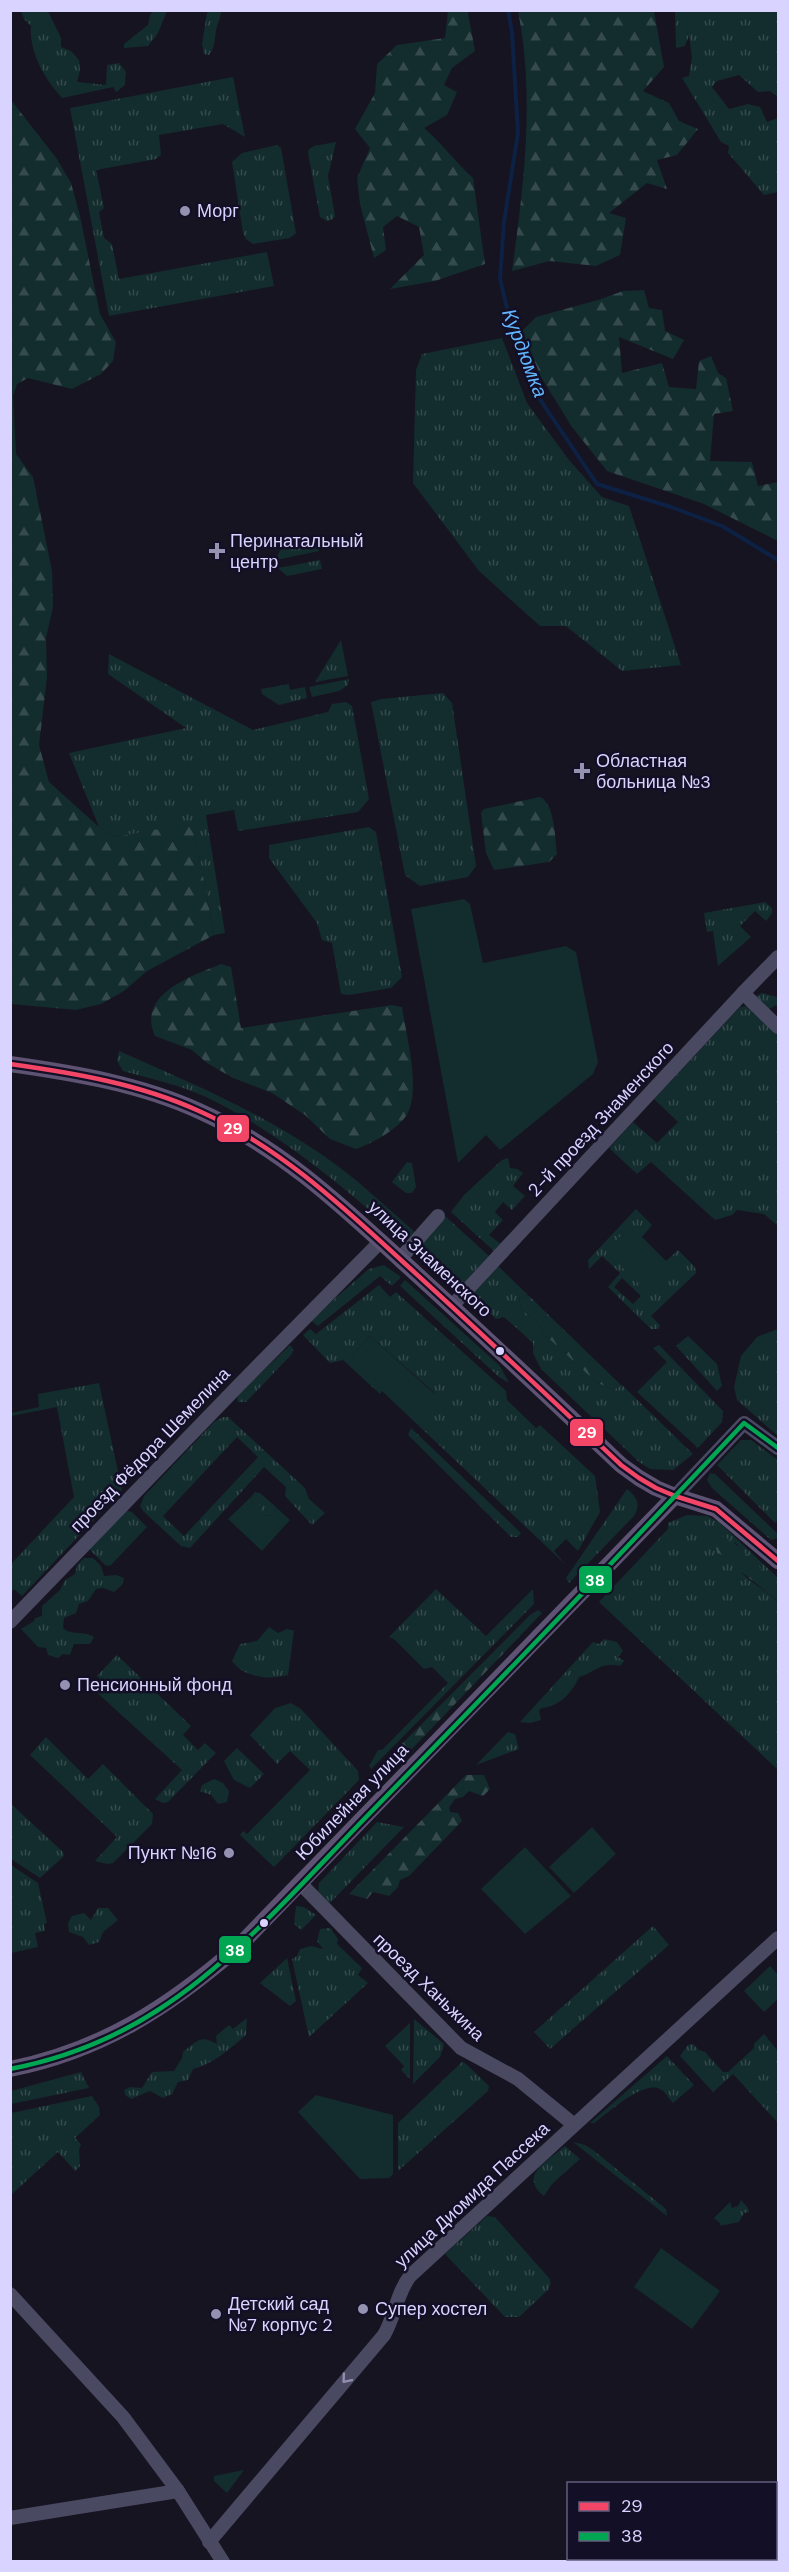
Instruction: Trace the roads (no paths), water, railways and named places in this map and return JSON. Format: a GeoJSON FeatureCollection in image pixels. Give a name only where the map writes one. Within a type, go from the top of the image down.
{"type":"FeatureCollection","features":[{"type":"Feature","properties":{"kind":"main road","name":"улица Знаменского"},"geometry":{"type":"LineString","coordinates":[[10,1064],[112,1082],[198,1110],[272,1151],[336,1199],[621,1465],[639,1479],[675,1496],[716,1509],[778,1561]]}},
{"type":"Feature","properties":{"kind":"main road","name":"Юбилейная улица"},"geometry":{"type":"LineString","coordinates":[[10,2068],[81,2048],[157,2010],[238,1947],[675,1496]]}},
{"type":"Feature","properties":{"kind":"street","name":"2-й проезд Знаменского"},"geometry":{"type":"LineString","coordinates":[[452,1306],[778,957]]}},
{"type":"Feature","properties":{"kind":"street"},"geometry":{"type":"LineString","coordinates":[[742,993],[778,1027]]}},
{"type":"Feature","properties":{"kind":"street"},"geometry":{"type":"LineString","coordinates":[[400,1259],[438,1216]]}},
{"type":"Feature","properties":{"kind":"street","name":"проезд Фёдора Шемелина"},"geometry":{"type":"LineString","coordinates":[[10,1622],[381,1241]]}},
{"type":"Feature","properties":{"kind":"street"},"geometry":{"type":"LineString","coordinates":[[675,1496],[744,1424],[778,1448]]}},
{"type":"Feature","properties":{"kind":"street","name":"проезд Ханьжина"},"geometry":{"type":"LineString","coordinates":[[300,1883],[461,2048],[519,2079],[573,2124]]}},
{"type":"Feature","properties":{"kind":"street","name":"улица Диомида Пассека"},"geometry":{"type":"LineString","coordinates":[[209,2542],[384,2335],[394,2315],[400,2291],[410,2276],[778,1938]]}},
{"type":"Feature","properties":{"kind":"street"},"geometry":{"type":"LineString","coordinates":[[10,2294],[129,2424],[178,2491],[223,2562]]}},
{"type":"Feature","properties":{"kind":"street"},"geometry":{"type":"LineString","coordinates":[[10,2518],[178,2491]]}},
{"type":"Feature","properties":{"kind":"waterway","name":"Курдюмка"},"geometry":{"type":"LineString","coordinates":[[508,10],[512,33],[518,133],[504,222],[500,279],[512,329],[537,395],[597,484],[722,526],[778,560]]}},
{"type":"Feature","properties":{"kind":"place","name":"Морг"},"geometry":{"type":"Point","coordinates":[185,211]}},
{"type":"Feature","properties":{"kind":"place","name":"Перинатальный центр"},"geometry":{"type":"Point","coordinates":[217,551]}},
{"type":"Feature","properties":{"kind":"place","name":"Областная больница №3"},"geometry":{"type":"Point","coordinates":[582,771]}},
{"type":"Feature","properties":{"kind":"place","name":"Пенсионный фонд"},"geometry":{"type":"Point","coordinates":[65,1685]}},
{"type":"Feature","properties":{"kind":"place","name":"Пункт №16"},"geometry":{"type":"Point","coordinates":[229,1853]}},
{"type":"Feature","properties":{"kind":"place","name":"Супер хостел"},"geometry":{"type":"Point","coordinates":[363,2309]}},
{"type":"Feature","properties":{"kind":"place","name":"Детский сад №7 корпус 2"},"geometry":{"type":"Point","coordinates":[216,2314]}}]}
